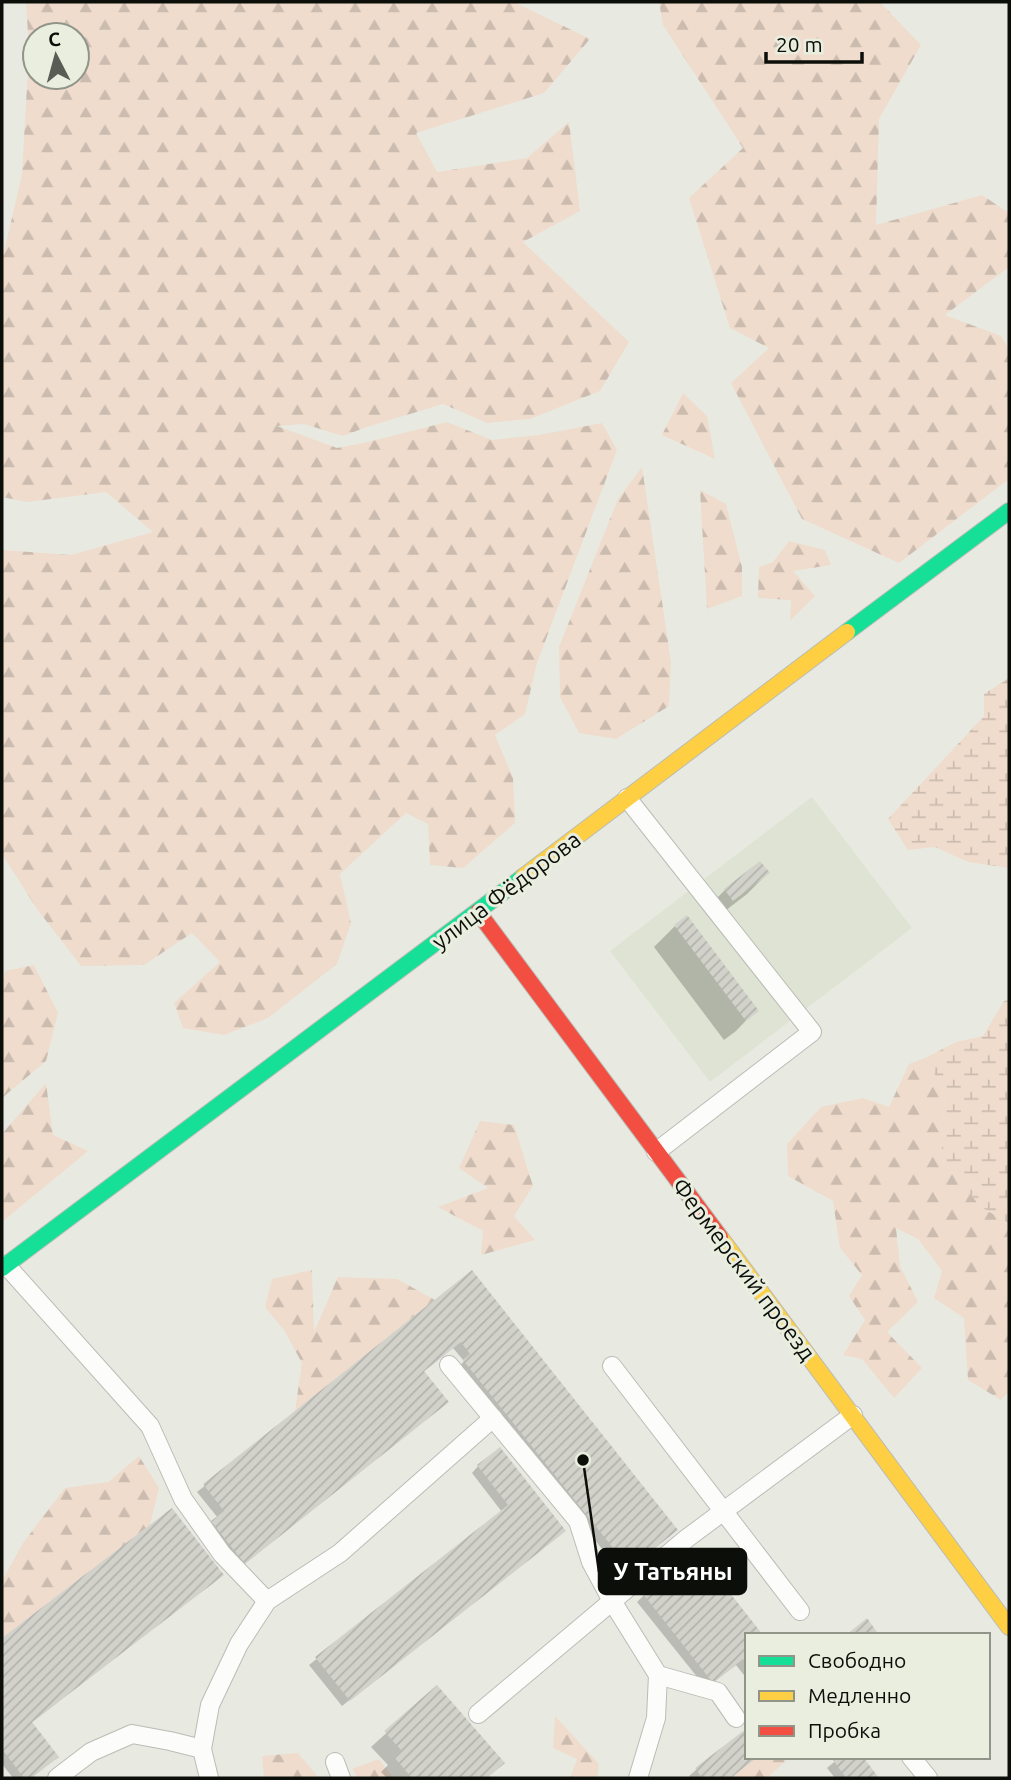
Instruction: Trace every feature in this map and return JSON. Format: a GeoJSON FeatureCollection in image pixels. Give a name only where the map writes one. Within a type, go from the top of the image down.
{"type":"FeatureCollection","features":[{"type":"Feature","properties":{"kind":"street","name":"улица Фёдорова"},"geometry":{"type":"LineString","coordinates":[[4,1267],[1009,511]]}},
{"type":"Feature","properties":{"kind":"street","name":"Фермерский проезд"},"geometry":{"type":"LineString","coordinates":[[478,912],[1009,1627]]}},
{"type":"Feature","properties":{"kind":"lane"},"geometry":{"type":"LineString","coordinates":[[627,798],[812,1032],[656,1152]]}},
{"type":"Feature","properties":{"kind":"lane"},"geometry":{"type":"LineString","coordinates":[[4,1267],[150,1426],[183,1499],[222,1555],[267,1601]]}},
{"type":"Feature","properties":{"kind":"lane"},"geometry":{"type":"LineString","coordinates":[[449,1365],[578,1521],[591,1562],[658,1675],[656,1718],[638,1778]]}},
{"type":"Feature","properties":{"kind":"lane"},"geometry":{"type":"LineString","coordinates":[[612,1366],[800,1611]]}},
{"type":"Feature","properties":{"kind":"lane"},"geometry":{"type":"LineString","coordinates":[[478,1714],[686,1539],[853,1415]]}},
{"type":"Feature","properties":{"kind":"lane"},"geometry":{"type":"LineString","coordinates":[[209,1778],[202,1749],[210,1705],[239,1644],[267,1601],[340,1553],[493,1418]]}},
{"type":"Feature","properties":{"kind":"lane"},"geometry":{"type":"LineString","coordinates":[[658,1675],[718,1692],[736,1718]]}},
{"type":"Feature","properties":{"kind":"lane"},"geometry":{"type":"LineString","coordinates":[[57,1778],[91,1752],[132,1734],[202,1749]]}},
{"type":"Feature","properties":{"kind":"lane"},"geometry":{"type":"LineString","coordinates":[[913,1759],[928,1778]]}},
{"type":"Feature","properties":{"kind":"shaded area"},"geometry":{"type":"Polygon","coordinates":[[[812,797],[912,928],[710,1082],[610,951],[812,797]]]}},
{"type":"Feature","properties":{"kind":"green space"},"geometry":{"type":"Polygon","coordinates":[[[26,2],[514,2],[590,39],[544,93],[416,133],[437,172],[527,158],[569,122],[580,211],[523,242],[629,342],[600,391],[530,419],[487,423],[443,404],[343,436],[304,424],[277,426],[337,448],[447,422],[492,440],[539,435],[602,423],[617,450],[537,663],[525,714],[495,735],[513,778],[515,823],[463,868],[430,865],[428,824],[406,813],[340,874],[351,923],[337,964],[268,1018],[224,1035],[183,1028],[174,1003],[220,962],[192,933],[144,965],[81,966],[37,909],[2,854],[2,550],[71,555],[153,532],[106,492],[27,502],[2,497],[2,261],[22,174],[27,91],[91,91],[91,21],[27,21],[26,2]]]}},
{"type":"Feature","properties":{"kind":"green space"},"geometry":{"type":"Polygon","coordinates":[[[659,2],[880,2],[921,45],[879,119],[876,225],[982,195],[1009,213],[1009,267],[945,315],[1001,336],[1009,349],[1009,479],[899,563],[802,519],[731,383],[769,348],[730,328],[689,198],[743,148],[663,25],[659,2]]]}},
{"type":"Feature","properties":{"kind":"green space"},"geometry":{"type":"Polygon","coordinates":[[[683,393],[707,416],[715,459],[662,435],[683,393]]]}},
{"type":"Feature","properties":{"kind":"green space"},"geometry":{"type":"Polygon","coordinates":[[[642,467],[671,662],[669,706],[616,739],[579,733],[560,697],[559,647],[618,499],[642,467]]]}},
{"type":"Feature","properties":{"kind":"green space"},"geometry":{"type":"Polygon","coordinates":[[[700,490],[726,504],[742,567],[742,596],[707,609],[700,490]]]}},
{"type":"Feature","properties":{"kind":"green space"},"geometry":{"type":"Polygon","coordinates":[[[789,541],[825,550],[831,565],[793,571],[815,596],[790,621],[791,600],[758,598],[759,567],[773,562],[789,541]]]}},
{"type":"Feature","properties":{"kind":"green space"},"geometry":{"type":"Polygon","coordinates":[[[1009,678],[1009,868],[968,862],[935,847],[908,850],[888,819],[984,716],[984,694],[1009,678]]]}},
{"type":"Feature","properties":{"kind":"green space"},"geometry":{"type":"Polygon","coordinates":[[[34,965],[58,1013],[46,1061],[2,1098],[2,982],[5,971],[34,965]]]}},
{"type":"Feature","properties":{"kind":"green space"},"geometry":{"type":"Polygon","coordinates":[[[1009,1000],[1009,1223],[981,1207],[941,1159],[945,1091],[925,1058],[956,1042],[983,1036],[1004,1001],[1009,1000]]]}},
{"type":"Feature","properties":{"kind":"green space"},"geometry":{"type":"Polygon","coordinates":[[[925,1058],[945,1091],[941,1159],[981,1207],[1009,1223],[1009,1391],[1001,1400],[968,1380],[964,1318],[934,1298],[942,1271],[918,1239],[896,1228],[900,1266],[918,1302],[887,1332],[922,1368],[894,1398],[862,1359],[843,1355],[865,1320],[849,1296],[862,1275],[840,1248],[833,1201],[788,1176],[787,1144],[821,1107],[863,1098],[889,1107],[909,1064],[925,1058]]]}},
{"type":"Feature","properties":{"kind":"green space"},"geometry":{"type":"Polygon","coordinates":[[[46,1083],[53,1135],[88,1151],[2,1222],[2,1134],[46,1083]]]}},
{"type":"Feature","properties":{"kind":"green space"},"geometry":{"type":"Polygon","coordinates":[[[480,1121],[514,1125],[533,1186],[514,1216],[535,1240],[481,1255],[483,1231],[438,1207],[488,1188],[459,1168],[480,1121]]]}},
{"type":"Feature","properties":{"kind":"green space"},"geometry":{"type":"Polygon","coordinates":[[[312,1270],[314,1332],[338,1277],[397,1279],[435,1300],[295,1411],[302,1363],[284,1330],[265,1307],[272,1279],[312,1270]]]}},
{"type":"Feature","properties":{"kind":"green space"},"geometry":{"type":"Polygon","coordinates":[[[139,1456],[159,1488],[150,1525],[2,1638],[2,1581],[23,1543],[65,1488],[108,1482],[139,1456]]]}},
{"type":"Feature","properties":{"kind":"green space"},"geometry":{"type":"Polygon","coordinates":[[[555,1716],[599,1764],[597,1778],[570,1778],[577,1759],[553,1748],[555,1716]]]}},
{"type":"Feature","properties":{"kind":"green space"},"geometry":{"type":"Polygon","coordinates":[[[298,1753],[319,1778],[264,1778],[262,1756],[298,1753]]]}},
{"type":"Feature","properties":{"kind":"green space"},"geometry":{"type":"Polygon","coordinates":[[[379,1759],[393,1778],[358,1778],[352,1769],[379,1759]]]}},
{"type":"Feature","properties":{"kind":"green space"},"geometry":{"type":"Polygon","coordinates":[[[755,1759],[788,1759],[767,1778],[731,1778],[755,1759]]]}},
{"type":"Feature","properties":{"kind":"building"},"geometry":{"type":"Polygon","coordinates":[[[760,861],[770,873],[733,901],[724,889],[760,861]]]}},
{"type":"Feature","properties":{"kind":"building"},"geometry":{"type":"Polygon","coordinates":[[[687,915],[759,1011],[746,1021],[674,925],[687,915]]]}},
{"type":"Feature","properties":{"kind":"building"},"geometry":{"type":"Polygon","coordinates":[[[472,1270],[678,1530],[629,1568],[463,1360],[470,1354],[461,1342],[424,1371],[449,1402],[245,1564],[211,1521],[224,1511],[203,1484],[472,1270]]]}},
{"type":"Feature","properties":{"kind":"building"},"geometry":{"type":"Polygon","coordinates":[[[500,1447],[566,1531],[350,1701],[315,1657],[508,1505],[477,1465],[500,1447]]]}},
{"type":"Feature","properties":{"kind":"building"},"geometry":{"type":"Polygon","coordinates":[[[172,1508],[224,1575],[32,1722],[59,1757],[31,1778],[24,1778],[2,1749],[2,1638],[172,1508]]]}},
{"type":"Feature","properties":{"kind":"building"},"geometry":{"type":"Polygon","coordinates":[[[697,1551],[761,1633],[745,1633],[745,1662],[743,1659],[713,1683],[643,1594],[697,1551]]]}},
{"type":"Feature","properties":{"kind":"building"},"geometry":{"type":"Polygon","coordinates":[[[867,1618],[878,1633],[848,1633],[867,1618]]]}},
{"type":"Feature","properties":{"kind":"building"},"geometry":{"type":"Polygon","coordinates":[[[437,1685],[505,1763],[487,1778],[412,1778],[394,1757],[401,1750],[384,1731],[437,1685]]]}},
{"type":"Feature","properties":{"kind":"building"},"geometry":{"type":"Polygon","coordinates":[[[745,1730],[745,1759],[755,1759],[731,1778],[702,1778],[695,1768],[745,1730]]]}},
{"type":"Feature","properties":{"kind":"building"},"geometry":{"type":"Polygon","coordinates":[[[865,1759],[879,1778],[846,1778],[833,1760],[865,1759]]]}},
{"type":"Feature","properties":{"kind":"traffic: fast"},"geometry":{"type":"LineString","coordinates":[[847,632],[1009,511]]}},
{"type":"Feature","properties":{"kind":"traffic: fast"},"geometry":{"type":"LineString","coordinates":[[2,1268],[523,877]]}},
{"type":"Feature","properties":{"kind":"traffic: slow"},"geometry":{"type":"LineString","coordinates":[[523,877],[847,632]]}},
{"type":"Feature","properties":{"kind":"traffic: slow"},"geometry":{"type":"LineString","coordinates":[[720,1237],[1009,1627]]}},
{"type":"Feature","properties":{"kind":"traffic: jam"},"geometry":{"type":"LineString","coordinates":[[478,912],[720,1237]]}},
{"type":"Feature","properties":{"kind":"place","name":"У Татьяны"},"geometry":{"type":"Point","coordinates":[583,1460]}}]}
